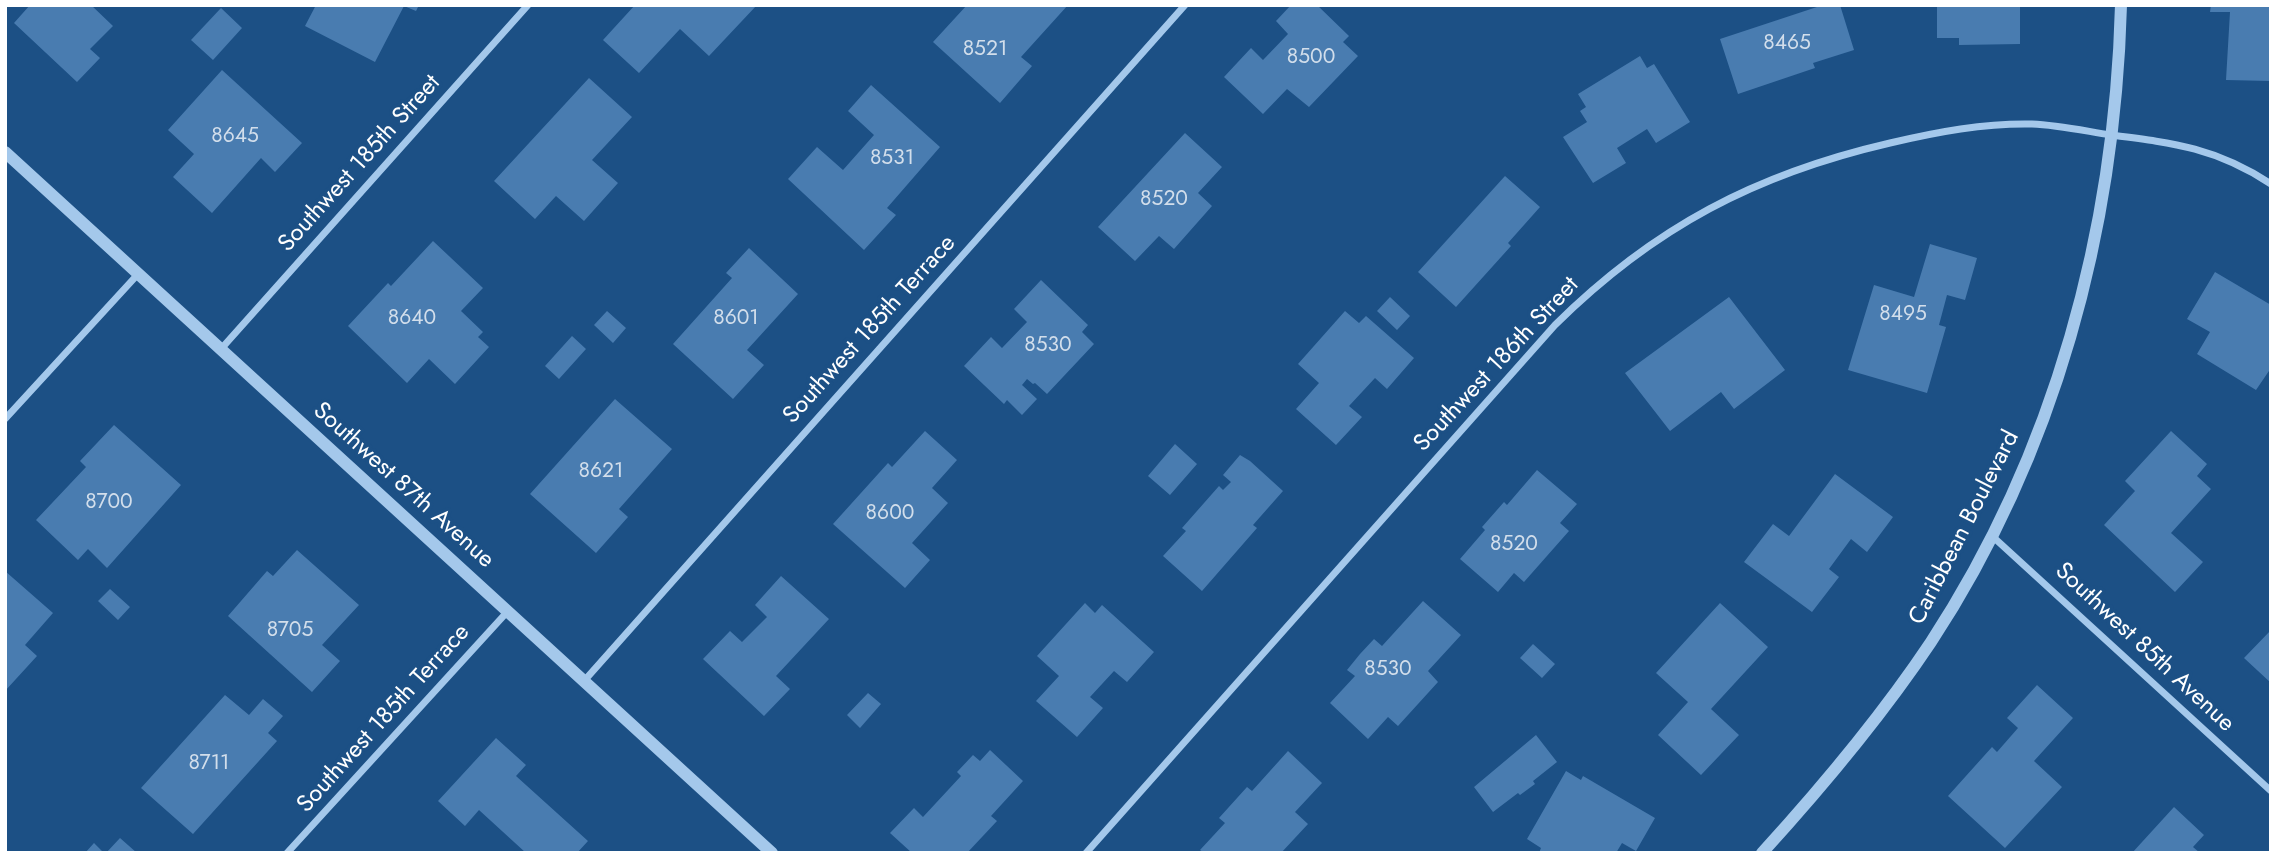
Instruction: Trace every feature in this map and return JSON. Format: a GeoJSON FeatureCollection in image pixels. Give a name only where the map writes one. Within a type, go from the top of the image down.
{"type":"FeatureCollection","features":[{"type":"Feature","properties":{"kind":"street","name":"Southwest 185th Street"},"geometry":{"type":"LineString","coordinates":[[221,349],[528,5]]}},
{"type":"Feature","properties":{"kind":"street","name":"Southwest 185th Terrace"},"geometry":{"type":"LineString","coordinates":[[584,681],[1185,5]]}},
{"type":"Feature","properties":{"kind":"street","name":"Caribbean Boulevard"},"geometry":{"type":"LineString","coordinates":[[1762,853],[1836,770],[1899,689],[1960,594],[1992,535],[2038,432],[2073,332],[2101,214],[2120,47],[2121,5]]}},
{"type":"Feature","properties":{"kind":"street","name":"Southwest 186th Street"},"geometry":{"type":"LineString","coordinates":[[1086,853],[1555,325],[1606,278],[1690,218],[1749,188],[1810,165],[1882,145],[1950,131],[1992,126],[2032,124],[2172,142],[2233,162],[2271,184]]}},
{"type":"Feature","properties":{"kind":"street","name":"Southwest 87th Avenue"},"geometry":{"type":"LineString","coordinates":[[5,152],[772,853]]}},
{"type":"Feature","properties":{"kind":"street"},"geometry":{"type":"LineString","coordinates":[[5,419],[139,273]]}},
{"type":"Feature","properties":{"kind":"street","name":"Southwest 85th Avenue"},"geometry":{"type":"LineString","coordinates":[[1992,535],[2271,790]]}},
{"type":"Feature","properties":{"kind":"street","name":"Southwest 185th Terrace"},"geometry":{"type":"LineString","coordinates":[[287,853],[509,611]]}},
{"type":"Feature","properties":{"kind":"building"},"geometry":{"type":"Polygon","coordinates":[[[30,5],[91,5],[113,26],[90,49],[100,58],[77,82],[14,23],[30,5]]]}},
{"type":"Feature","properties":{"kind":"building"},"geometry":{"type":"Polygon","coordinates":[[[316,5],[419,5],[416,11],[404,6],[375,62],[305,26],[316,5]]]}},
{"type":"Feature","properties":{"kind":"building"},"geometry":{"type":"Polygon","coordinates":[[[635,5],[757,5],[709,56],[680,29],[639,73],[603,40],[635,5]]]}},
{"type":"Feature","properties":{"kind":"building"},"geometry":{"type":"Polygon","coordinates":[[[967,5],[1068,5],[1021,57],[1032,66],[1000,103],[933,42],[967,5]]]}},
{"type":"Feature","properties":{"kind":"building"},"geometry":{"type":"Polygon","coordinates":[[[1291,5],[1317,5],[1349,36],[1343,42],[1358,56],[1309,107],[1287,89],[1263,114],[1224,77],[1251,48],[1263,60],[1288,34],[1276,21],[1291,5]]]}},
{"type":"Feature","properties":{"kind":"building"},"geometry":{"type":"Polygon","coordinates":[[[1823,5],[1840,5],[1854,50],[1813,63],[1815,68],[1738,94],[1720,39],[1823,5]]]}},
{"type":"Feature","properties":{"kind":"building"},"geometry":{"type":"Polygon","coordinates":[[[1937,5],[2020,5],[2020,44],[1959,45],[1959,38],[1937,38],[1937,5]]]}},
{"type":"Feature","properties":{"kind":"building"},"geometry":{"type":"Polygon","coordinates":[[[2211,5],[2271,5],[2271,81],[2226,80],[2230,12],[2210,12],[2211,5]]]}},
{"type":"Feature","properties":{"kind":"building"},"geometry":{"type":"Polygon","coordinates":[[[221,8],[242,28],[213,60],[191,40],[221,8]]]}},
{"type":"Feature","properties":{"kind":"building"},"geometry":{"type":"Polygon","coordinates":[[[1640,56],[1647,68],[1654,64],[1690,122],[1656,143],[1647,129],[1617,148],[1626,163],[1593,183],[1563,137],[1587,122],[1580,111],[1586,107],[1578,94],[1640,56]]]}},
{"type":"Feature","properties":{"kind":"building"},"geometry":{"type":"Polygon","coordinates":[[[222,70],[302,143],[275,172],[261,158],[212,213],[173,177],[194,154],[168,130],[222,70]]]}},
{"type":"Feature","properties":{"kind":"building"},"geometry":{"type":"Polygon","coordinates":[[[589,78],[632,117],[592,160],[618,183],[584,221],[556,196],[535,219],[494,181],[589,78]]]}},
{"type":"Feature","properties":{"kind":"building"},"geometry":{"type":"Polygon","coordinates":[[[871,85],[940,147],[887,208],[896,215],[864,250],[788,179],[817,147],[843,170],[874,135],[848,111],[871,85]]]}},
{"type":"Feature","properties":{"kind":"building"},"geometry":{"type":"Polygon","coordinates":[[[1185,133],[1222,167],[1198,193],[1212,206],[1174,249],[1159,236],[1135,261],[1098,227],[1185,133]]]}},
{"type":"Feature","properties":{"kind":"building"},"geometry":{"type":"Polygon","coordinates":[[[1505,176],[1540,207],[1508,243],[1511,246],[1456,307],[1418,272],[1505,176]]]}},
{"type":"Feature","properties":{"kind":"building"},"geometry":{"type":"Polygon","coordinates":[[[433,241],[483,288],[461,311],[483,332],[478,337],[489,347],[455,384],[429,359],[407,383],[348,326],[388,283],[391,286],[433,241]]]}},
{"type":"Feature","properties":{"kind":"building"},"geometry":{"type":"Polygon","coordinates":[[[1930,244],[1977,258],[1965,300],[1947,295],[1939,325],[1946,327],[1927,393],[1848,370],[1874,285],[1914,297],[1930,244]]]}},
{"type":"Feature","properties":{"kind":"building"},"geometry":{"type":"Polygon","coordinates":[[[749,248],[798,294],[747,350],[764,365],[733,399],[673,344],[732,278],[726,273],[749,248]]]}},
{"type":"Feature","properties":{"kind":"building"},"geometry":{"type":"Polygon","coordinates":[[[2215,272],[2271,305],[2271,368],[2256,390],[2197,354],[2210,332],[2187,319],[2215,272]]]}},
{"type":"Feature","properties":{"kind":"building"},"geometry":{"type":"Polygon","coordinates":[[[1041,280],[1088,325],[1082,332],[1094,344],[1047,394],[1027,379],[1022,385],[1037,399],[1022,415],[1007,400],[1004,404],[964,366],[991,337],[1002,348],[1027,322],[1014,309],[1041,280]]]}},
{"type":"Feature","properties":{"kind":"building"},"geometry":{"type":"Polygon","coordinates":[[[1390,297],[1410,316],[1397,330],[1377,311],[1390,297]]]}},
{"type":"Feature","properties":{"kind":"building"},"geometry":{"type":"Polygon","coordinates":[[[1729,297],[1785,370],[1734,409],[1721,392],[1670,431],[1625,373],[1729,297]]]}},
{"type":"Feature","properties":{"kind":"building"},"geometry":{"type":"Polygon","coordinates":[[[607,311],[626,328],[613,343],[594,325],[607,311]]]}},
{"type":"Feature","properties":{"kind":"building"},"geometry":{"type":"Polygon","coordinates":[[[1345,311],[1359,323],[1366,316],[1414,358],[1387,389],[1375,378],[1349,406],[1362,417],[1336,445],[1296,409],[1319,383],[1298,364],[1345,311]]]}},
{"type":"Feature","properties":{"kind":"building"},"geometry":{"type":"Polygon","coordinates":[[[572,336],[586,349],[559,379],[545,366],[572,336]]]}},
{"type":"Feature","properties":{"kind":"building"},"geometry":{"type":"Polygon","coordinates":[[[615,399],[672,449],[619,509],[628,517],[596,553],[530,494],[615,399]]]}},
{"type":"Feature","properties":{"kind":"building"},"geometry":{"type":"Polygon","coordinates":[[[114,425],[181,485],[107,568],[88,549],[78,560],[36,520],[86,467],[80,461],[114,425]]]}},
{"type":"Feature","properties":{"kind":"building"},"geometry":{"type":"Polygon","coordinates":[[[925,431],[957,460],[932,488],[948,503],[912,543],[930,560],[905,588],[833,524],[888,463],[892,467],[925,431]]]}},
{"type":"Feature","properties":{"kind":"building"},"geometry":{"type":"Polygon","coordinates":[[[2171,431],[2207,464],[2197,476],[2211,489],[2171,533],[2203,562],[2175,592],[2104,525],[2135,491],[2125,481],[2171,431]]]}},
{"type":"Feature","properties":{"kind":"building"},"geometry":{"type":"Polygon","coordinates":[[[1175,444],[1197,464],[1170,495],[1148,476],[1175,444]]]}},
{"type":"Feature","properties":{"kind":"building"},"geometry":{"type":"Polygon","coordinates":[[[1240,455],[1283,491],[1253,525],[1257,528],[1202,591],[1163,556],[1186,531],[1182,528],[1219,486],[1223,490],[1231,482],[1223,475],[1240,455]]]}},
{"type":"Feature","properties":{"kind":"building"},"geometry":{"type":"Polygon","coordinates":[[[1537,470],[1577,504],[1560,523],[1569,531],[1524,582],[1514,573],[1498,592],[1460,559],[1485,530],[1482,527],[1504,502],[1507,505],[1537,470]]]}},
{"type":"Feature","properties":{"kind":"building"},"geometry":{"type":"Polygon","coordinates":[[[1835,474],[1893,517],[1867,552],[1851,539],[1829,569],[1839,577],[1812,612],[1744,562],[1773,524],[1789,536],[1835,474]]]}},
{"type":"Feature","properties":{"kind":"building"},"geometry":{"type":"Polygon","coordinates":[[[297,550],[359,605],[322,645],[340,661],[312,692],[228,616],[267,571],[273,576],[297,550]]]}},
{"type":"Feature","properties":{"kind":"building"},"geometry":{"type":"Polygon","coordinates":[[[5,571],[53,613],[25,645],[37,656],[5,691],[5,571]]]}},
{"type":"Feature","properties":{"kind":"building"},"geometry":{"type":"Polygon","coordinates":[[[781,576],[829,619],[776,676],[790,689],[764,716],[703,659],[730,631],[742,642],[767,617],[755,605],[781,576]]]}},
{"type":"Feature","properties":{"kind":"building"},"geometry":{"type":"Polygon","coordinates":[[[110,589],[130,607],[118,620],[98,601],[110,589]]]}},
{"type":"Feature","properties":{"kind":"building"},"geometry":{"type":"Polygon","coordinates":[[[1423,601],[1461,635],[1428,671],[1438,682],[1398,726],[1388,717],[1368,739],[1330,703],[1355,676],[1347,670],[1360,654],[1374,639],[1382,646],[1423,601]]]}},
{"type":"Feature","properties":{"kind":"building"},"geometry":{"type":"Polygon","coordinates":[[[1085,603],[1095,613],[1102,605],[1154,652],[1127,682],[1114,671],[1090,697],[1103,708],[1077,737],[1036,701],[1059,676],[1037,656],[1085,603]]]}},
{"type":"Feature","properties":{"kind":"building"},"geometry":{"type":"Polygon","coordinates":[[[1720,603],[1768,647],[1711,709],[1739,735],[1701,775],[1658,735],[1688,702],[1656,673],[1720,603]]]}},
{"type":"Feature","properties":{"kind":"building"},"geometry":{"type":"Polygon","coordinates":[[[2271,630],[2271,683],[2244,658],[2271,630]]]}},
{"type":"Feature","properties":{"kind":"building"},"geometry":{"type":"Polygon","coordinates":[[[1533,644],[1555,664],[1542,678],[1520,658],[1533,644]]]}},
{"type":"Feature","properties":{"kind":"building"},"geometry":{"type":"Polygon","coordinates":[[[2037,685],[2073,718],[2034,761],[2062,787],[2005,848],[1948,796],[1992,747],[1997,752],[2018,728],[2007,718],[2037,685]]]}},
{"type":"Feature","properties":{"kind":"building"},"geometry":{"type":"Polygon","coordinates":[[[868,693],[881,704],[860,728],[847,715],[868,693]]]}},
{"type":"Feature","properties":{"kind":"building"},"geometry":{"type":"Polygon","coordinates":[[[225,695],[249,715],[263,699],[283,716],[268,733],[277,741],[193,834],[141,788],[225,695]]]}},
{"type":"Feature","properties":{"kind":"building"},"geometry":{"type":"Polygon","coordinates":[[[1536,735],[1557,762],[1533,781],[1535,784],[1493,812],[1474,787],[1536,735]]]}},
{"type":"Feature","properties":{"kind":"building"},"geometry":{"type":"Polygon","coordinates":[[[496,738],[526,765],[516,776],[588,841],[577,853],[526,853],[479,810],[465,826],[438,801],[496,738]]]}},
{"type":"Feature","properties":{"kind":"building"},"geometry":{"type":"Polygon","coordinates":[[[990,750],[1023,781],[991,816],[997,821],[967,853],[912,853],[890,833],[914,808],[923,817],[961,776],[957,772],[973,755],[980,761],[990,750]]]}},
{"type":"Feature","properties":{"kind":"building"},"geometry":{"type":"Polygon","coordinates":[[[1288,751],[1322,783],[1295,812],[1308,824],[1281,853],[1204,853],[1200,850],[1225,823],[1219,818],[1247,787],[1252,791],[1288,751]]]}},
{"type":"Feature","properties":{"kind":"building"},"geometry":{"type":"Polygon","coordinates":[[[1566,771],[1581,780],[1583,776],[1655,818],[1636,851],[1622,843],[1616,853],[1539,853],[1541,848],[1527,839],[1566,771]]]}},
{"type":"Feature","properties":{"kind":"building"},"geometry":{"type":"Polygon","coordinates":[[[2174,807],[2204,835],[2193,847],[2200,853],[2132,853],[2174,807]]]}},
{"type":"Feature","properties":{"kind":"building"},"geometry":{"type":"Polygon","coordinates":[[[120,838],[137,853],[106,853],[120,838]]]}},
{"type":"Feature","properties":{"kind":"building"},"geometry":{"type":"Polygon","coordinates":[[[94,843],[104,853],[85,853],[94,843]]]}}]}
